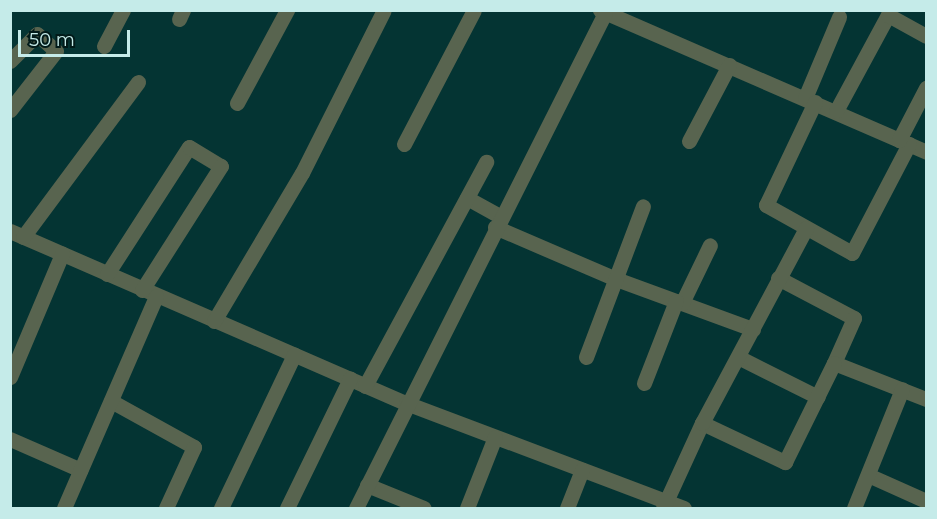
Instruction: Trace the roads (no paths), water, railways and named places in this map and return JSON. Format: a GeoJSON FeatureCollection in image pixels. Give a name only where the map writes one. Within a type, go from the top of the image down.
{"type":"FeatureCollection","features":[{"type":"Feature","properties":{"kind":"street"},"geometry":{"type":"LineString","coordinates":[[104,46],[123,10]]}},
{"type":"Feature","properties":{"kind":"street"},"geometry":{"type":"LineString","coordinates":[[237,103],[287,10]]}},
{"type":"Feature","properties":{"kind":"street"},"geometry":{"type":"LineString","coordinates":[[214,321],[302,173],[384,10]]}},
{"type":"Feature","properties":{"kind":"street"},"geometry":{"type":"LineString","coordinates":[[404,144],[474,10]]}},
{"type":"Feature","properties":{"kind":"street"},"geometry":{"type":"LineString","coordinates":[[356,508],[603,11],[927,152]]}},
{"type":"Feature","properties":{"kind":"street"},"geometry":{"type":"LineString","coordinates":[[836,111],[888,15],[927,36]]}},
{"type":"Feature","properties":{"kind":"street"},"geometry":{"type":"LineString","coordinates":[[838,17],[810,100],[765,205],[852,253],[927,88]]}},
{"type":"Feature","properties":{"kind":"street"},"geometry":{"type":"LineString","coordinates":[[10,61],[37,34],[56,51],[10,110]]}},
{"type":"Feature","properties":{"kind":"street"},"geometry":{"type":"LineString","coordinates":[[689,141],[729,65]]}},
{"type":"Feature","properties":{"kind":"street"},"geometry":{"type":"LineString","coordinates":[[138,82],[17,234],[406,404],[582,470],[664,505],[684,508]]}},
{"type":"Feature","properties":{"kind":"street"},"geometry":{"type":"LineString","coordinates":[[63,508],[111,401],[149,293],[221,166],[189,147],[107,274]]}},
{"type":"Feature","properties":{"kind":"street"},"geometry":{"type":"LineString","coordinates":[[365,386],[486,162]]}},
{"type":"Feature","properties":{"kind":"street"},"geometry":{"type":"LineString","coordinates":[[467,198],[497,221],[616,279],[753,328]]}},
{"type":"Feature","properties":{"kind":"street"},"geometry":{"type":"LineString","coordinates":[[586,357],[644,206]]}},
{"type":"Feature","properties":{"kind":"street"},"geometry":{"type":"LineString","coordinates":[[664,505],[702,423],[806,228]]}},
{"type":"Feature","properties":{"kind":"street"},"geometry":{"type":"LineString","coordinates":[[644,383],[679,302],[710,245]]}},
{"type":"Feature","properties":{"kind":"street"},"geometry":{"type":"LineString","coordinates":[[10,377],[62,254]]}},
{"type":"Feature","properties":{"kind":"street"},"geometry":{"type":"LineString","coordinates":[[702,423],[785,462],[854,318],[778,278]]}},
{"type":"Feature","properties":{"kind":"street"},"geometry":{"type":"LineString","coordinates":[[221,508],[294,355]]}},
{"type":"Feature","properties":{"kind":"street"},"geometry":{"type":"LineString","coordinates":[[738,357],[818,397]]}},
{"type":"Feature","properties":{"kind":"street"},"geometry":{"type":"LineString","coordinates":[[834,363],[927,399]]}},
{"type":"Feature","properties":{"kind":"street"},"geometry":{"type":"LineString","coordinates":[[287,508],[350,379]]}},
{"type":"Feature","properties":{"kind":"street"},"geometry":{"type":"LineString","coordinates":[[854,508],[902,389]]}},
{"type":"Feature","properties":{"kind":"street"},"geometry":{"type":"LineString","coordinates":[[111,401],[194,447],[166,508]]}},
{"type":"Feature","properties":{"kind":"street"},"geometry":{"type":"LineString","coordinates":[[468,508],[495,437]]}},
{"type":"Feature","properties":{"kind":"street"},"geometry":{"type":"LineString","coordinates":[[10,439],[81,470]]}},
{"type":"Feature","properties":{"kind":"street"},"geometry":{"type":"LineString","coordinates":[[567,508],[582,470]]}},
{"type":"Feature","properties":{"kind":"street"},"geometry":{"type":"LineString","coordinates":[[868,475],[927,501]]}},
{"type":"Feature","properties":{"kind":"street"},"geometry":{"type":"LineString","coordinates":[[367,485],[424,508]]}}]}
